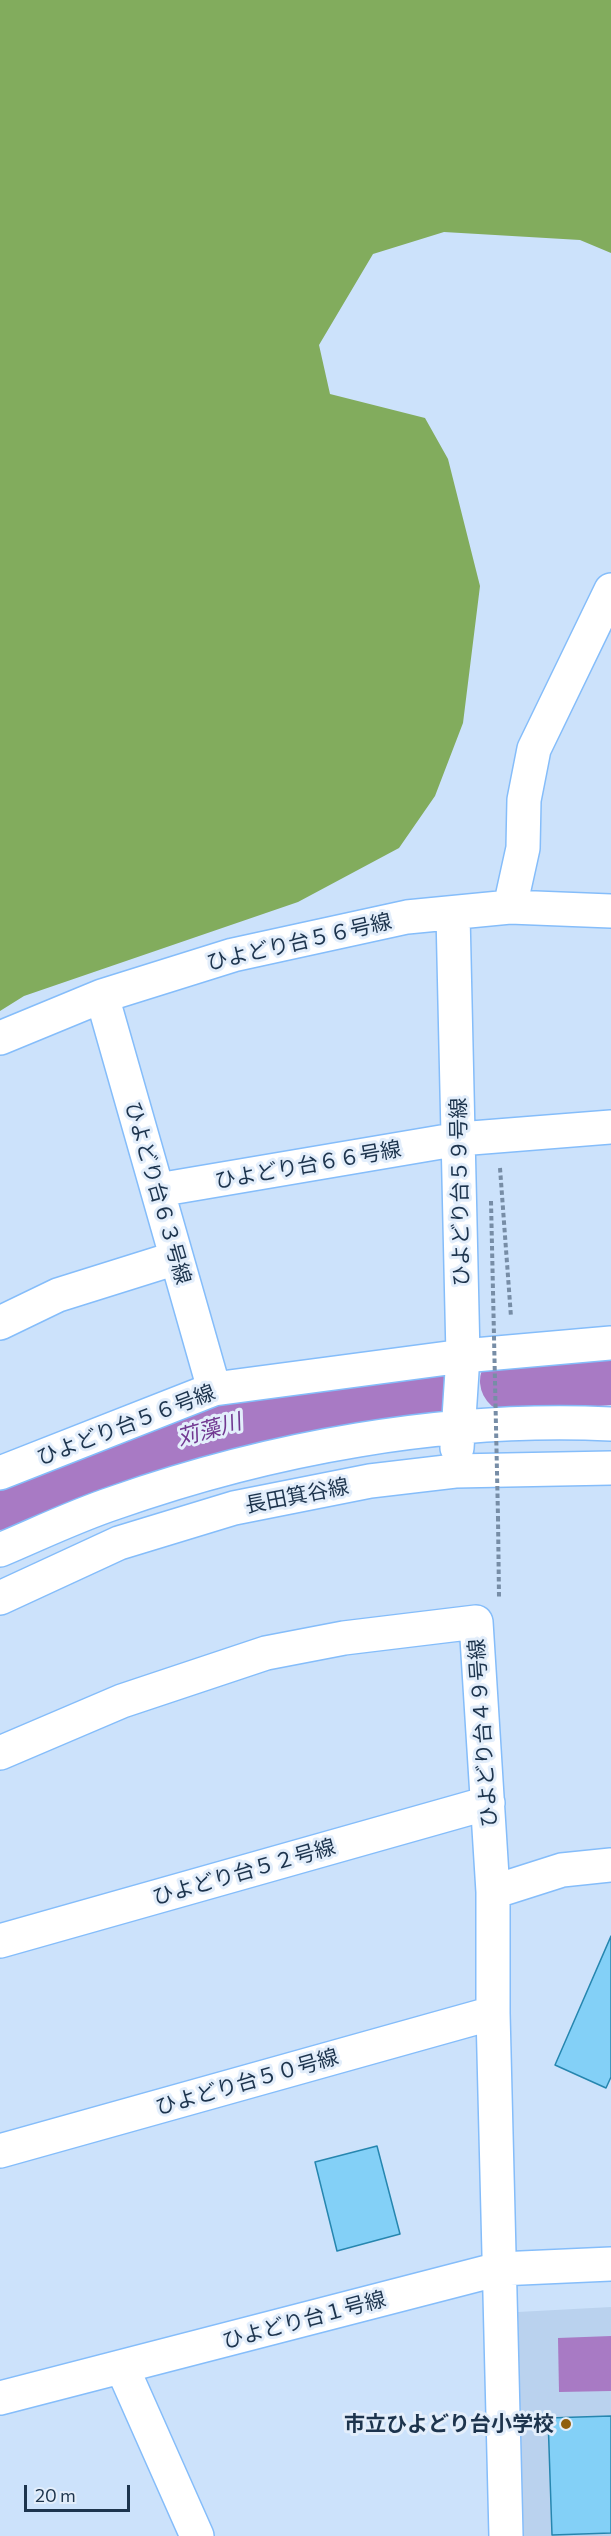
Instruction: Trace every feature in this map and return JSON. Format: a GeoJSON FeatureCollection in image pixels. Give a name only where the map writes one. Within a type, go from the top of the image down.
{"type":"FeatureCollection","features":[{"type":"Feature","properties":{"kind":"street"},"geometry":{"type":"LineString","coordinates":[[510,907],[523,848],[524,800],[534,750],[611,590]]}},
{"type":"Feature","properties":{"kind":"street","name":"ひよどり台５６号線"},"geometry":{"type":"LineString","coordinates":[[0,1038],[102,996],[233,955],[407,917],[510,907],[611,911]]}},
{"type":"Feature","properties":{"kind":"street","name":"ひよどり台５９号線"},"geometry":{"type":"LineString","coordinates":[[453,914],[463,1356],[455,1470]]}},
{"type":"Feature","properties":{"kind":"street","name":"ひよどり台６３号線"},"geometry":{"type":"LineString","coordinates":[[102,996],[214,1389]]}},
{"type":"Feature","properties":{"kind":"street","name":"ひよどり台６６号線"},"geometry":{"type":"LineString","coordinates":[[158,1190],[459,1139],[611,1126]]}},
{"type":"Feature","properties":{"kind":"street"},"geometry":{"type":"LineString","coordinates":[[0,1323],[58,1295],[176,1258]]}},
{"type":"Feature","properties":{"kind":"street","name":"ひよどり台５６号線"},"geometry":{"type":"LineString","coordinates":[[0,1473],[214,1389],[463,1356],[611,1343]]}},
{"type":"Feature","properties":{"kind":"street","name":"長田箕谷線"},"geometry":{"type":"LineString","coordinates":[[0,1550],[112,1503],[226,1467],[370,1437],[458,1427],[611,1424]]}},
{"type":"Feature","properties":{"kind":"street","name":"長田箕谷線"},"geometry":{"type":"LineString","coordinates":[[0,1598],[119,1543],[234,1508],[370,1481],[455,1470],[611,1468]]}},
{"type":"Feature","properties":{"kind":"street","name":"ひよどり台４９号線"},"geometry":{"type":"LineString","coordinates":[[0,1753],[122,1701],[266,1653],[344,1638],[476,1622],[493,1892],[493,2013],[506,2536]]}},
{"type":"Feature","properties":{"kind":"street","name":"ひよどり台５２号線"},"geometry":{"type":"LineString","coordinates":[[0,1941],[488,1803]]}},
{"type":"Feature","properties":{"kind":"street"},"geometry":{"type":"LineString","coordinates":[[493,1892],[562,1870],[611,1865]]}},
{"type":"Feature","properties":{"kind":"street","name":"ひよどり台５０号線"},"geometry":{"type":"LineString","coordinates":[[0,2151],[493,2013]]}},
{"type":"Feature","properties":{"kind":"street","name":"ひよどり台１号線"},"geometry":{"type":"LineString","coordinates":[[0,2398],[500,2269],[611,2264]]}},
{"type":"Feature","properties":{"kind":"street"},"geometry":{"type":"LineString","coordinates":[[122,2367],[197,2536]]}},
{"type":"Feature","properties":{"kind":"path"},"geometry":{"type":"LineString","coordinates":[[498,1135],[514,1352]]}},
{"type":"Feature","properties":{"kind":"path"},"geometry":{"type":"LineString","coordinates":[[476,1622],[500,1603],[490,1201]]}},
{"type":"Feature","properties":{"kind":"shaded area","name":"市立ひよどり台小学校"},"geometry":{"type":"Polygon","coordinates":[[[611,2307],[611,2536],[523,2536],[518,2312],[611,2307]]]}},
{"type":"Feature","properties":{"kind":"shaded area"},"geometry":{"type":"Polygon","coordinates":[[[611,2336],[611,2391],[559,2392],[558,2338],[611,2336]]]}},
{"type":"Feature","properties":{"kind":"green space"},"geometry":{"type":"Polygon","coordinates":[[[0,0],[611,0],[611,253],[580,240],[444,232],[373,254],[319,345],[330,394],[425,418],[448,459],[480,586],[463,723],[435,796],[399,848],[298,902],[24,996],[0,1011],[0,0]]]}},
{"type":"Feature","properties":{"kind":"building"},"geometry":{"type":"Polygon","coordinates":[[[611,1936],[611,2077],[606,2088],[555,2065],[611,1936]]]}},
{"type":"Feature","properties":{"kind":"building"},"geometry":{"type":"Polygon","coordinates":[[[377,2146],[400,2234],[337,2251],[315,2162],[377,2146]]]}},
{"type":"Feature","properties":{"kind":"building"},"geometry":{"type":"Polygon","coordinates":[[[611,2416],[611,2533],[552,2535],[548,2418],[611,2416]]]}},
{"type":"Feature","properties":{"kind":"waterway","name":"苅藻川"},"geometry":{"type":"LineString","coordinates":[[512,1381],[611,1373]]}},
{"type":"Feature","properties":{"kind":"waterway","name":"苅藻川"},"geometry":{"type":"LineString","coordinates":[[0,1498],[144,1448],[302,1404],[424,1388]]}},
{"type":"Feature","properties":{"kind":"place","name":"市立ひよどり台小学校"},"geometry":{"type":"Point","coordinates":[566,2424]}}]}
